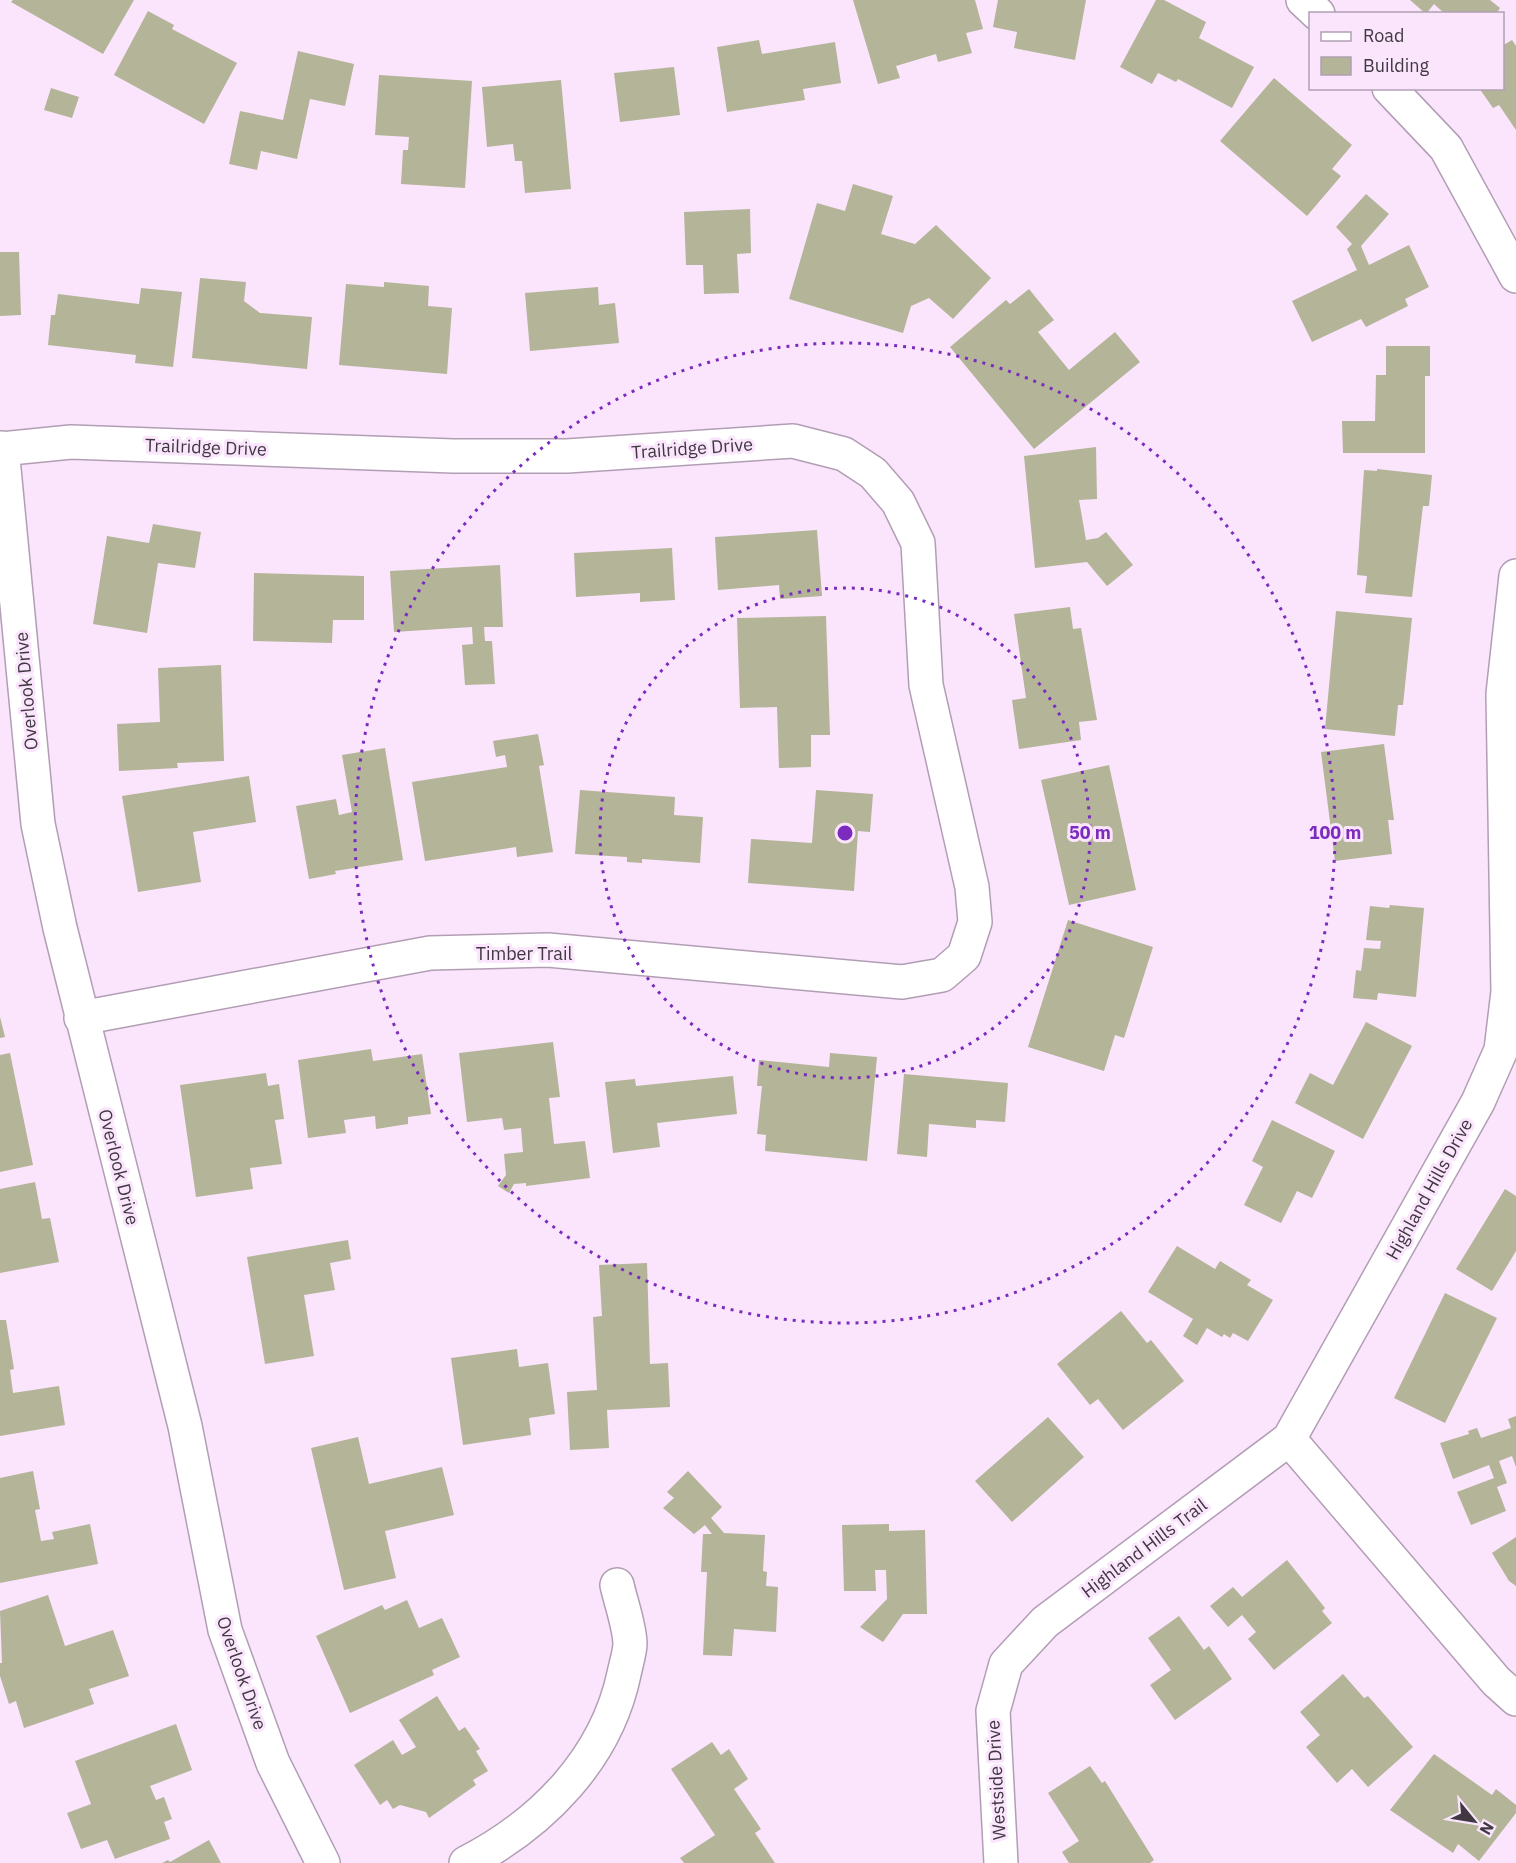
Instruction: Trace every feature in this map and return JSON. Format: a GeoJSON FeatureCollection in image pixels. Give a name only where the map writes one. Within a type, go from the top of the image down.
{"type":"FeatureCollection","features":[{"type":"Feature","properties":{"kind":"street"},"geometry":{"type":"LineString","coordinates":[[1303,0],[1316,12]]}},
{"type":"Feature","properties":{"kind":"street"},"geometry":{"type":"LineString","coordinates":[[1391,90],[1446,148],[1516,276]]}},
{"type":"Feature","properties":{"kind":"street","name":"Trailridge Drive"},"geometry":{"type":"LineString","coordinates":[[1,449],[71,442],[453,456],[567,456],[793,441],[844,454],[873,473],[898,502],[918,543],[926,685],[972,886],[975,922],[964,956]]}},
{"type":"Feature","properties":{"kind":"street","name":"Overlook Drive"},"geometry":{"type":"LineString","coordinates":[[1,449],[38,824],[81,1018],[185,1426],[225,1630],[273,1763],[323,1863]]}},
{"type":"Feature","properties":{"kind":"street","name":"Highland Hills Drive"},"geometry":{"type":"LineString","coordinates":[[1289,1439],[1478,1102],[1500,1050],[1508,992],[1503,694],[1516,576]]}},
{"type":"Feature","properties":{"kind":"street","name":"Timber Trail"},"geometry":{"type":"LineString","coordinates":[[81,1018],[430,953],[548,950],[902,982],[942,975],[964,956]]}},
{"type":"Feature","properties":{"kind":"street"},"geometry":{"type":"LineString","coordinates":[[1289,1439],[1496,1681],[1516,1699]]}},
{"type":"Feature","properties":{"kind":"street","name":"Highland Hills Trail"},"geometry":{"type":"LineString","coordinates":[[1006,1664],[1045,1622],[1289,1439]]}},
{"type":"Feature","properties":{"kind":"street"},"geometry":{"type":"LineString","coordinates":[[466,1863],[486,1853],[539,1815],[587,1763],[618,1701],[630,1644],[617,1585]]}},
{"type":"Feature","properties":{"kind":"street","name":"Westside Drive"},"geometry":{"type":"LineString","coordinates":[[1001,1863],[993,1711],[1006,1664]]}},
{"type":"Feature","properties":{"kind":"building"},"geometry":{"type":"Polygon","coordinates":[[[13,0],[134,0],[103,54],[11,2],[13,0]]]}},
{"type":"Feature","properties":{"kind":"building"},"geometry":{"type":"Polygon","coordinates":[[[853,0],[975,0],[983,29],[966,33],[972,53],[938,62],[936,54],[896,66],[900,78],[878,84],[853,0]]]}},
{"type":"Feature","properties":{"kind":"building"},"geometry":{"type":"Polygon","coordinates":[[[998,0],[1086,0],[1075,60],[1014,48],[1017,32],[993,27],[998,0]]]}},
{"type":"Feature","properties":{"kind":"building"},"geometry":{"type":"Polygon","coordinates":[[[1156,0],[1164,0],[1206,22],[1199,38],[1254,67],[1232,108],[1178,79],[1176,82],[1158,73],[1152,84],[1120,67],[1156,0]]]}},
{"type":"Feature","properties":{"kind":"building"},"geometry":{"type":"Polygon","coordinates":[[[1410,0],[1490,0],[1500,8],[1497,12],[1443,12],[1434,4],[1428,12],[1424,12],[1410,0]]]}},
{"type":"Feature","properties":{"kind":"building"},"geometry":{"type":"Polygon","coordinates":[[[148,11],[174,25],[172,29],[237,63],[204,124],[114,75],[148,11]]]}},
{"type":"Feature","properties":{"kind":"building"},"geometry":{"type":"Polygon","coordinates":[[[759,40],[762,54],[835,42],[841,83],[803,89],[805,100],[727,112],[717,47],[759,40]]]}},
{"type":"Feature","properties":{"kind":"building"},"geometry":{"type":"Polygon","coordinates":[[[1512,40],[1516,46],[1516,130],[1499,105],[1493,108],[1480,90],[1504,90],[1504,45],[1512,40]]]}},
{"type":"Feature","properties":{"kind":"building"},"geometry":{"type":"Polygon","coordinates":[[[298,51],[354,64],[345,106],[310,99],[297,159],[261,151],[257,170],[229,164],[240,111],[283,120],[298,51]]]}},
{"type":"Feature","properties":{"kind":"building"},"geometry":{"type":"Polygon","coordinates":[[[674,67],[680,115],[620,122],[614,73],[674,67]]]}},
{"type":"Feature","properties":{"kind":"building"},"geometry":{"type":"Polygon","coordinates":[[[379,75],[472,81],[465,188],[401,184],[403,150],[408,150],[409,137],[375,135],[379,75]]]}},
{"type":"Feature","properties":{"kind":"building"},"geometry":{"type":"Polygon","coordinates":[[[1274,78],[1352,145],[1332,169],[1341,176],[1307,216],[1220,141],[1274,78]]]}},
{"type":"Feature","properties":{"kind":"building"},"geometry":{"type":"Polygon","coordinates":[[[561,80],[571,189],[525,193],[522,161],[515,161],[513,144],[487,147],[482,87],[561,80]]]}},
{"type":"Feature","properties":{"kind":"building"},"geometry":{"type":"Polygon","coordinates":[[[51,88],[79,97],[72,118],[44,110],[51,88]]]}},
{"type":"Feature","properties":{"kind":"building"},"geometry":{"type":"Polygon","coordinates":[[[853,184],[893,196],[881,234],[915,244],[936,225],[991,278],[953,319],[929,298],[911,306],[903,333],[789,299],[817,203],[845,211],[853,184]]]}},
{"type":"Feature","properties":{"kind":"building"},"geometry":{"type":"Polygon","coordinates":[[[1366,194],[1389,214],[1361,246],[1369,265],[1409,245],[1429,287],[1405,299],[1408,306],[1366,327],[1361,319],[1312,342],[1292,301],[1357,270],[1347,249],[1352,244],[1336,227],[1366,194]]]}},
{"type":"Feature","properties":{"kind":"building"},"geometry":{"type":"Polygon","coordinates":[[[750,209],[751,253],[737,254],[739,293],[704,294],[703,265],[686,265],[684,212],[750,209]]]}},
{"type":"Feature","properties":{"kind":"building"},"geometry":{"type":"Polygon","coordinates":[[[0,252],[19,252],[21,315],[0,316],[0,252]]]}},
{"type":"Feature","properties":{"kind":"building"},"geometry":{"type":"Polygon","coordinates":[[[200,278],[246,282],[244,301],[260,313],[312,317],[307,369],[192,358],[200,278]]]}},
{"type":"Feature","properties":{"kind":"building"},"geometry":{"type":"Polygon","coordinates":[[[384,282],[429,286],[428,306],[452,308],[447,374],[339,365],[346,284],[384,287],[384,282]]]}},
{"type":"Feature","properties":{"kind":"building"},"geometry":{"type":"Polygon","coordinates":[[[598,287],[599,305],[615,303],[619,343],[530,351],[525,293],[598,287]]]}},
{"type":"Feature","properties":{"kind":"building"},"geometry":{"type":"Polygon","coordinates":[[[141,288],[182,292],[173,367],[135,363],[136,355],[48,345],[51,315],[55,315],[58,294],[139,304],[141,288]]]}},
{"type":"Feature","properties":{"kind":"building"},"geometry":{"type":"Polygon","coordinates":[[[1029,289],[1054,320],[1038,332],[1069,370],[1115,332],[1140,362],[1034,449],[950,347],[1006,300],[1010,304],[1029,289]]]}},
{"type":"Feature","properties":{"kind":"building"},"geometry":{"type":"Polygon","coordinates":[[[1386,346],[1430,346],[1430,376],[1425,376],[1425,453],[1343,453],[1342,421],[1375,421],[1376,375],[1386,375],[1386,346]]]}},
{"type":"Feature","properties":{"kind":"building"},"geometry":{"type":"Polygon","coordinates":[[[1096,447],[1097,499],[1079,500],[1086,540],[1098,538],[1106,532],[1133,565],[1107,586],[1087,562],[1035,568],[1024,456],[1096,447]]]}},
{"type":"Feature","properties":{"kind":"building"},"geometry":{"type":"Polygon","coordinates":[[[1377,469],[1432,475],[1429,506],[1423,506],[1412,597],[1365,593],[1367,576],[1357,575],[1364,470],[1377,471],[1377,469]]]}},
{"type":"Feature","properties":{"kind":"building"},"geometry":{"type":"Polygon","coordinates":[[[153,524],[201,532],[195,568],[158,563],[147,633],[93,624],[107,536],[149,543],[153,524]]]}},
{"type":"Feature","properties":{"kind":"building"},"geometry":{"type":"Polygon","coordinates":[[[817,530],[822,596],[780,599],[779,585],[718,590],[715,537],[817,530]]]}},
{"type":"Feature","properties":{"kind":"building"},"geometry":{"type":"Polygon","coordinates":[[[672,548],[675,600],[640,602],[640,593],[576,597],[574,553],[672,548]]]}},
{"type":"Feature","properties":{"kind":"building"},"geometry":{"type":"Polygon","coordinates":[[[500,565],[503,627],[484,627],[485,641],[492,641],[495,684],[465,685],[462,645],[473,644],[472,627],[394,632],[390,571],[500,565]]]}},
{"type":"Feature","properties":{"kind":"building"},"geometry":{"type":"Polygon","coordinates":[[[254,573],[364,576],[364,620],[333,620],[332,643],[253,641],[254,573]]]}},
{"type":"Feature","properties":{"kind":"building"},"geometry":{"type":"Polygon","coordinates":[[[1070,607],[1073,629],[1081,628],[1097,720],[1079,722],[1081,740],[1019,749],[1012,700],[1026,698],[1014,614],[1070,607]]]}},
{"type":"Feature","properties":{"kind":"building"},"geometry":{"type":"Polygon","coordinates":[[[1336,611],[1412,618],[1403,705],[1398,705],[1395,736],[1325,729],[1336,611]]]}},
{"type":"Feature","properties":{"kind":"building"},"geometry":{"type":"Polygon","coordinates":[[[826,616],[830,735],[811,735],[811,767],[779,768],[777,707],[740,708],[737,618],[826,616]]]}},
{"type":"Feature","properties":{"kind":"building"},"geometry":{"type":"Polygon","coordinates":[[[221,665],[224,761],[177,763],[178,768],[119,771],[117,724],[160,722],[158,668],[221,665]]]}},
{"type":"Feature","properties":{"kind":"building"},"geometry":{"type":"Polygon","coordinates":[[[538,734],[544,765],[539,766],[553,852],[517,857],[516,847],[425,861],[412,782],[507,767],[505,755],[496,757],[493,741],[538,734]]]}},
{"type":"Feature","properties":{"kind":"building"},"geometry":{"type":"Polygon","coordinates":[[[1384,744],[1394,820],[1388,820],[1392,854],[1335,861],[1321,752],[1384,744]]]}},
{"type":"Feature","properties":{"kind":"building"},"geometry":{"type":"Polygon","coordinates":[[[385,748],[403,860],[335,871],[336,874],[309,879],[296,806],[336,799],[339,815],[352,812],[342,755],[385,748]]]}},
{"type":"Feature","properties":{"kind":"building"},"geometry":{"type":"Polygon","coordinates":[[[1109,765],[1136,890],[1069,905],[1041,780],[1109,765]]]}},
{"type":"Feature","properties":{"kind":"building"},"geometry":{"type":"Polygon","coordinates":[[[249,776],[256,822],[193,832],[201,882],[138,892],[122,796],[249,776]]]}},
{"type":"Feature","properties":{"kind":"building"},"geometry":{"type":"Polygon","coordinates":[[[580,790],[675,797],[674,815],[703,817],[700,863],[642,859],[642,863],[627,862],[627,857],[575,854],[580,790]]]}},
{"type":"Feature","properties":{"kind":"building"},"geometry":{"type":"Polygon","coordinates":[[[816,790],[873,794],[870,832],[858,831],[854,891],[748,883],[751,839],[812,843],[816,790]]]}},
{"type":"Feature","properties":{"kind":"building"},"geometry":{"type":"Polygon","coordinates":[[[1390,905],[1424,908],[1416,997],[1378,993],[1377,1000],[1353,998],[1356,970],[1361,971],[1364,948],[1380,949],[1381,941],[1366,940],[1370,906],[1389,908],[1390,905]]]}},
{"type":"Feature","properties":{"kind":"building"},"geometry":{"type":"Polygon","coordinates":[[[1068,920],[1153,947],[1124,1038],[1115,1035],[1104,1071],[1028,1047],[1068,920]]]}},
{"type":"Feature","properties":{"kind":"building"},"geometry":{"type":"Polygon","coordinates":[[[0,1017],[5,1037],[0,1038],[0,1017]]]}},
{"type":"Feature","properties":{"kind":"building"},"geometry":{"type":"Polygon","coordinates":[[[1366,1022],[1412,1046],[1363,1139],[1295,1103],[1310,1073],[1333,1085],[1366,1022]]]}},
{"type":"Feature","properties":{"kind":"building"},"geometry":{"type":"Polygon","coordinates":[[[553,1042],[560,1097],[549,1098],[554,1144],[585,1141],[590,1178],[526,1186],[526,1183],[514,1184],[509,1193],[498,1186],[506,1175],[504,1154],[523,1152],[521,1128],[504,1130],[502,1118],[467,1122],[459,1053],[553,1042]]]}},
{"type":"Feature","properties":{"kind":"building"},"geometry":{"type":"Polygon","coordinates":[[[371,1049],[373,1061],[422,1054],[431,1114],[408,1117],[408,1124],[376,1129],[375,1116],[344,1120],[346,1133],[308,1138],[298,1060],[371,1049]]]}},
{"type":"Feature","properties":{"kind":"building"},"geometry":{"type":"Polygon","coordinates":[[[10,1053],[33,1165],[0,1172],[0,1055],[10,1053]]]}},
{"type":"Feature","properties":{"kind":"building"},"geometry":{"type":"Polygon","coordinates":[[[830,1053],[877,1057],[867,1161],[765,1151],[766,1135],[757,1134],[762,1086],[757,1086],[759,1060],[829,1067],[830,1053]]]}},
{"type":"Feature","properties":{"kind":"building"},"geometry":{"type":"Polygon","coordinates":[[[266,1073],[268,1086],[279,1084],[284,1119],[275,1120],[282,1164],[250,1168],[253,1189],[196,1197],[180,1085],[266,1073]]]}},
{"type":"Feature","properties":{"kind":"building"},"geometry":{"type":"Polygon","coordinates":[[[904,1074],[1008,1083],[1005,1122],[976,1120],[976,1128],[929,1124],[927,1157],[897,1154],[904,1074]]]}},
{"type":"Feature","properties":{"kind":"building"},"geometry":{"type":"Polygon","coordinates":[[[733,1076],[737,1114],[657,1123],[660,1147],[613,1153],[605,1082],[635,1079],[636,1086],[733,1076]]]}},
{"type":"Feature","properties":{"kind":"building"},"geometry":{"type":"Polygon","coordinates":[[[1272,1120],[1335,1151],[1312,1198],[1297,1191],[1281,1223],[1244,1205],[1263,1167],[1252,1161],[1272,1120]]]}},
{"type":"Feature","properties":{"kind":"building"},"geometry":{"type":"Polygon","coordinates":[[[35,1182],[42,1219],[50,1218],[59,1262],[0,1273],[0,1189],[35,1182]]]}},
{"type":"Feature","properties":{"kind":"building"},"geometry":{"type":"Polygon","coordinates":[[[1505,1189],[1516,1196],[1516,1251],[1492,1291],[1456,1269],[1505,1189]]]}},
{"type":"Feature","properties":{"kind":"building"},"geometry":{"type":"Polygon","coordinates":[[[348,1240],[351,1259],[330,1263],[335,1290],[304,1295],[314,1356],[265,1364],[247,1257],[348,1240]]]}},
{"type":"Feature","properties":{"kind":"building"},"geometry":{"type":"Polygon","coordinates":[[[1177,1246],[1215,1269],[1220,1261],[1251,1280],[1247,1285],[1273,1300],[1248,1341],[1233,1333],[1230,1338],[1224,1334],[1222,1337],[1207,1328],[1197,1345],[1183,1336],[1193,1319],[1148,1292],[1177,1246]]]}},
{"type":"Feature","properties":{"kind":"building"},"geometry":{"type":"Polygon","coordinates":[[[647,1263],[650,1364],[668,1363],[670,1407],[607,1410],[609,1448],[570,1450],[567,1392],[597,1390],[593,1317],[602,1316],[599,1265],[647,1263]]]}},
{"type":"Feature","properties":{"kind":"building"},"geometry":{"type":"Polygon","coordinates":[[[1445,1293],[1497,1318],[1445,1423],[1394,1398],[1445,1293]]]}},
{"type":"Feature","properties":{"kind":"building"},"geometry":{"type":"Polygon","coordinates":[[[1121,1311],[1147,1343],[1151,1340],[1184,1381],[1123,1430],[1098,1399],[1090,1405],[1057,1364],[1121,1311]]]}},
{"type":"Feature","properties":{"kind":"building"},"geometry":{"type":"Polygon","coordinates":[[[0,1320],[6,1320],[14,1369],[10,1370],[13,1393],[59,1386],[65,1425],[0,1436],[0,1320]]]}},
{"type":"Feature","properties":{"kind":"building"},"geometry":{"type":"Polygon","coordinates":[[[517,1349],[519,1367],[548,1363],[555,1414],[529,1418],[531,1435],[463,1445],[451,1358],[517,1349]]]}},
{"type":"Feature","properties":{"kind":"building"},"geometry":{"type":"Polygon","coordinates":[[[1516,1416],[1516,1467],[1512,1456],[1499,1461],[1507,1483],[1497,1487],[1506,1511],[1471,1525],[1457,1492],[1494,1478],[1489,1465],[1453,1479],[1440,1443],[1469,1434],[1468,1431],[1477,1428],[1481,1438],[1511,1428],[1508,1419],[1516,1416]]]}},
{"type":"Feature","properties":{"kind":"building"},"geometry":{"type":"Polygon","coordinates":[[[1048,1417],[1084,1457],[1012,1522],[975,1481],[1048,1417]]]}},
{"type":"Feature","properties":{"kind":"building"},"geometry":{"type":"Polygon","coordinates":[[[358,1437],[369,1484],[442,1467],[454,1515],[385,1531],[396,1578],[344,1590],[311,1448],[358,1437]]]}},
{"type":"Feature","properties":{"kind":"building"},"geometry":{"type":"Polygon","coordinates":[[[33,1471],[40,1509],[35,1510],[41,1541],[54,1539],[52,1532],[90,1524],[98,1564],[0,1583],[0,1478],[33,1471]]]}},
{"type":"Feature","properties":{"kind":"building"},"geometry":{"type":"Polygon","coordinates":[[[688,1471],[722,1507],[711,1518],[724,1533],[765,1535],[763,1571],[767,1572],[766,1586],[778,1587],[776,1632],[734,1629],[732,1656],[703,1655],[707,1572],[701,1572],[703,1534],[712,1534],[705,1525],[694,1534],[663,1508],[674,1498],[667,1492],[688,1471]]]}},
{"type":"Feature","properties":{"kind":"building"},"geometry":{"type":"Polygon","coordinates":[[[889,1524],[889,1531],[925,1530],[927,1614],[903,1614],[883,1642],[860,1627],[887,1599],[886,1570],[875,1570],[876,1591],[844,1591],[842,1525],[889,1524]]]}},
{"type":"Feature","properties":{"kind":"building"},"geometry":{"type":"Polygon","coordinates":[[[1516,1537],[1516,1586],[1509,1581],[1492,1553],[1516,1537]]]}},
{"type":"Feature","properties":{"kind":"building"},"geometry":{"type":"Polygon","coordinates":[[[1287,1560],[1325,1608],[1322,1611],[1332,1623],[1274,1670],[1248,1639],[1256,1632],[1242,1615],[1228,1627],[1210,1606],[1233,1587],[1242,1597],[1287,1560]]]}},
{"type":"Feature","properties":{"kind":"building"},"geometry":{"type":"Polygon","coordinates":[[[48,1595],[65,1646],[113,1630],[129,1676],[89,1689],[94,1704],[24,1728],[16,1701],[9,1704],[0,1676],[0,1663],[2,1663],[0,1611],[48,1595]]]}},
{"type":"Feature","properties":{"kind":"building"},"geometry":{"type":"Polygon","coordinates":[[[407,1600],[419,1628],[442,1618],[460,1657],[432,1670],[434,1675],[350,1713],[316,1636],[382,1605],[385,1610],[407,1600]]]}},
{"type":"Feature","properties":{"kind":"building"},"geometry":{"type":"Polygon","coordinates":[[[1179,1616],[1204,1650],[1209,1646],[1232,1679],[1175,1720],[1150,1685],[1171,1670],[1148,1638],[1179,1616]]]}},
{"type":"Feature","properties":{"kind":"building"},"geometry":{"type":"Polygon","coordinates":[[[1343,1674],[1364,1698],[1368,1696],[1413,1747],[1368,1787],[1352,1769],[1337,1783],[1306,1747],[1320,1735],[1300,1712],[1343,1674]]]}},
{"type":"Feature","properties":{"kind":"building"},"geometry":{"type":"Polygon","coordinates":[[[437,1696],[459,1731],[465,1727],[480,1749],[476,1751],[488,1771],[473,1780],[476,1785],[429,1818],[426,1812],[400,1805],[393,1809],[387,1800],[380,1805],[354,1765],[393,1740],[402,1755],[416,1747],[399,1720],[437,1696]]]}},
{"type":"Feature","properties":{"kind":"building"},"geometry":{"type":"Polygon","coordinates":[[[176,1724],[192,1770],[150,1786],[156,1800],[164,1797],[172,1819],[164,1822],[170,1839],[115,1859],[107,1840],[81,1849],[67,1813],[91,1804],[75,1761],[176,1724]]]}},
{"type":"Feature","properties":{"kind":"building"},"geometry":{"type":"Polygon","coordinates":[[[712,1742],[721,1755],[729,1749],[748,1779],[734,1789],[761,1829],[755,1833],[775,1863],[684,1863],[680,1858],[715,1835],[671,1769],[712,1742]]]}},
{"type":"Feature","properties":{"kind":"building"},"geometry":{"type":"Polygon","coordinates":[[[1434,1754],[1492,1795],[1496,1789],[1516,1805],[1516,1813],[1479,1861],[1458,1844],[1453,1853],[1390,1810],[1434,1754]]]}},
{"type":"Feature","properties":{"kind":"building"},"geometry":{"type":"Polygon","coordinates":[[[1090,1766],[1102,1783],[1105,1781],[1154,1860],[1150,1863],[1069,1863],[1062,1852],[1079,1841],[1048,1793],[1090,1766]]]}},
{"type":"Feature","properties":{"kind":"building"},"geometry":{"type":"Polygon","coordinates":[[[209,1840],[221,1863],[162,1863],[168,1860],[170,1862],[209,1840]]]}}]}
